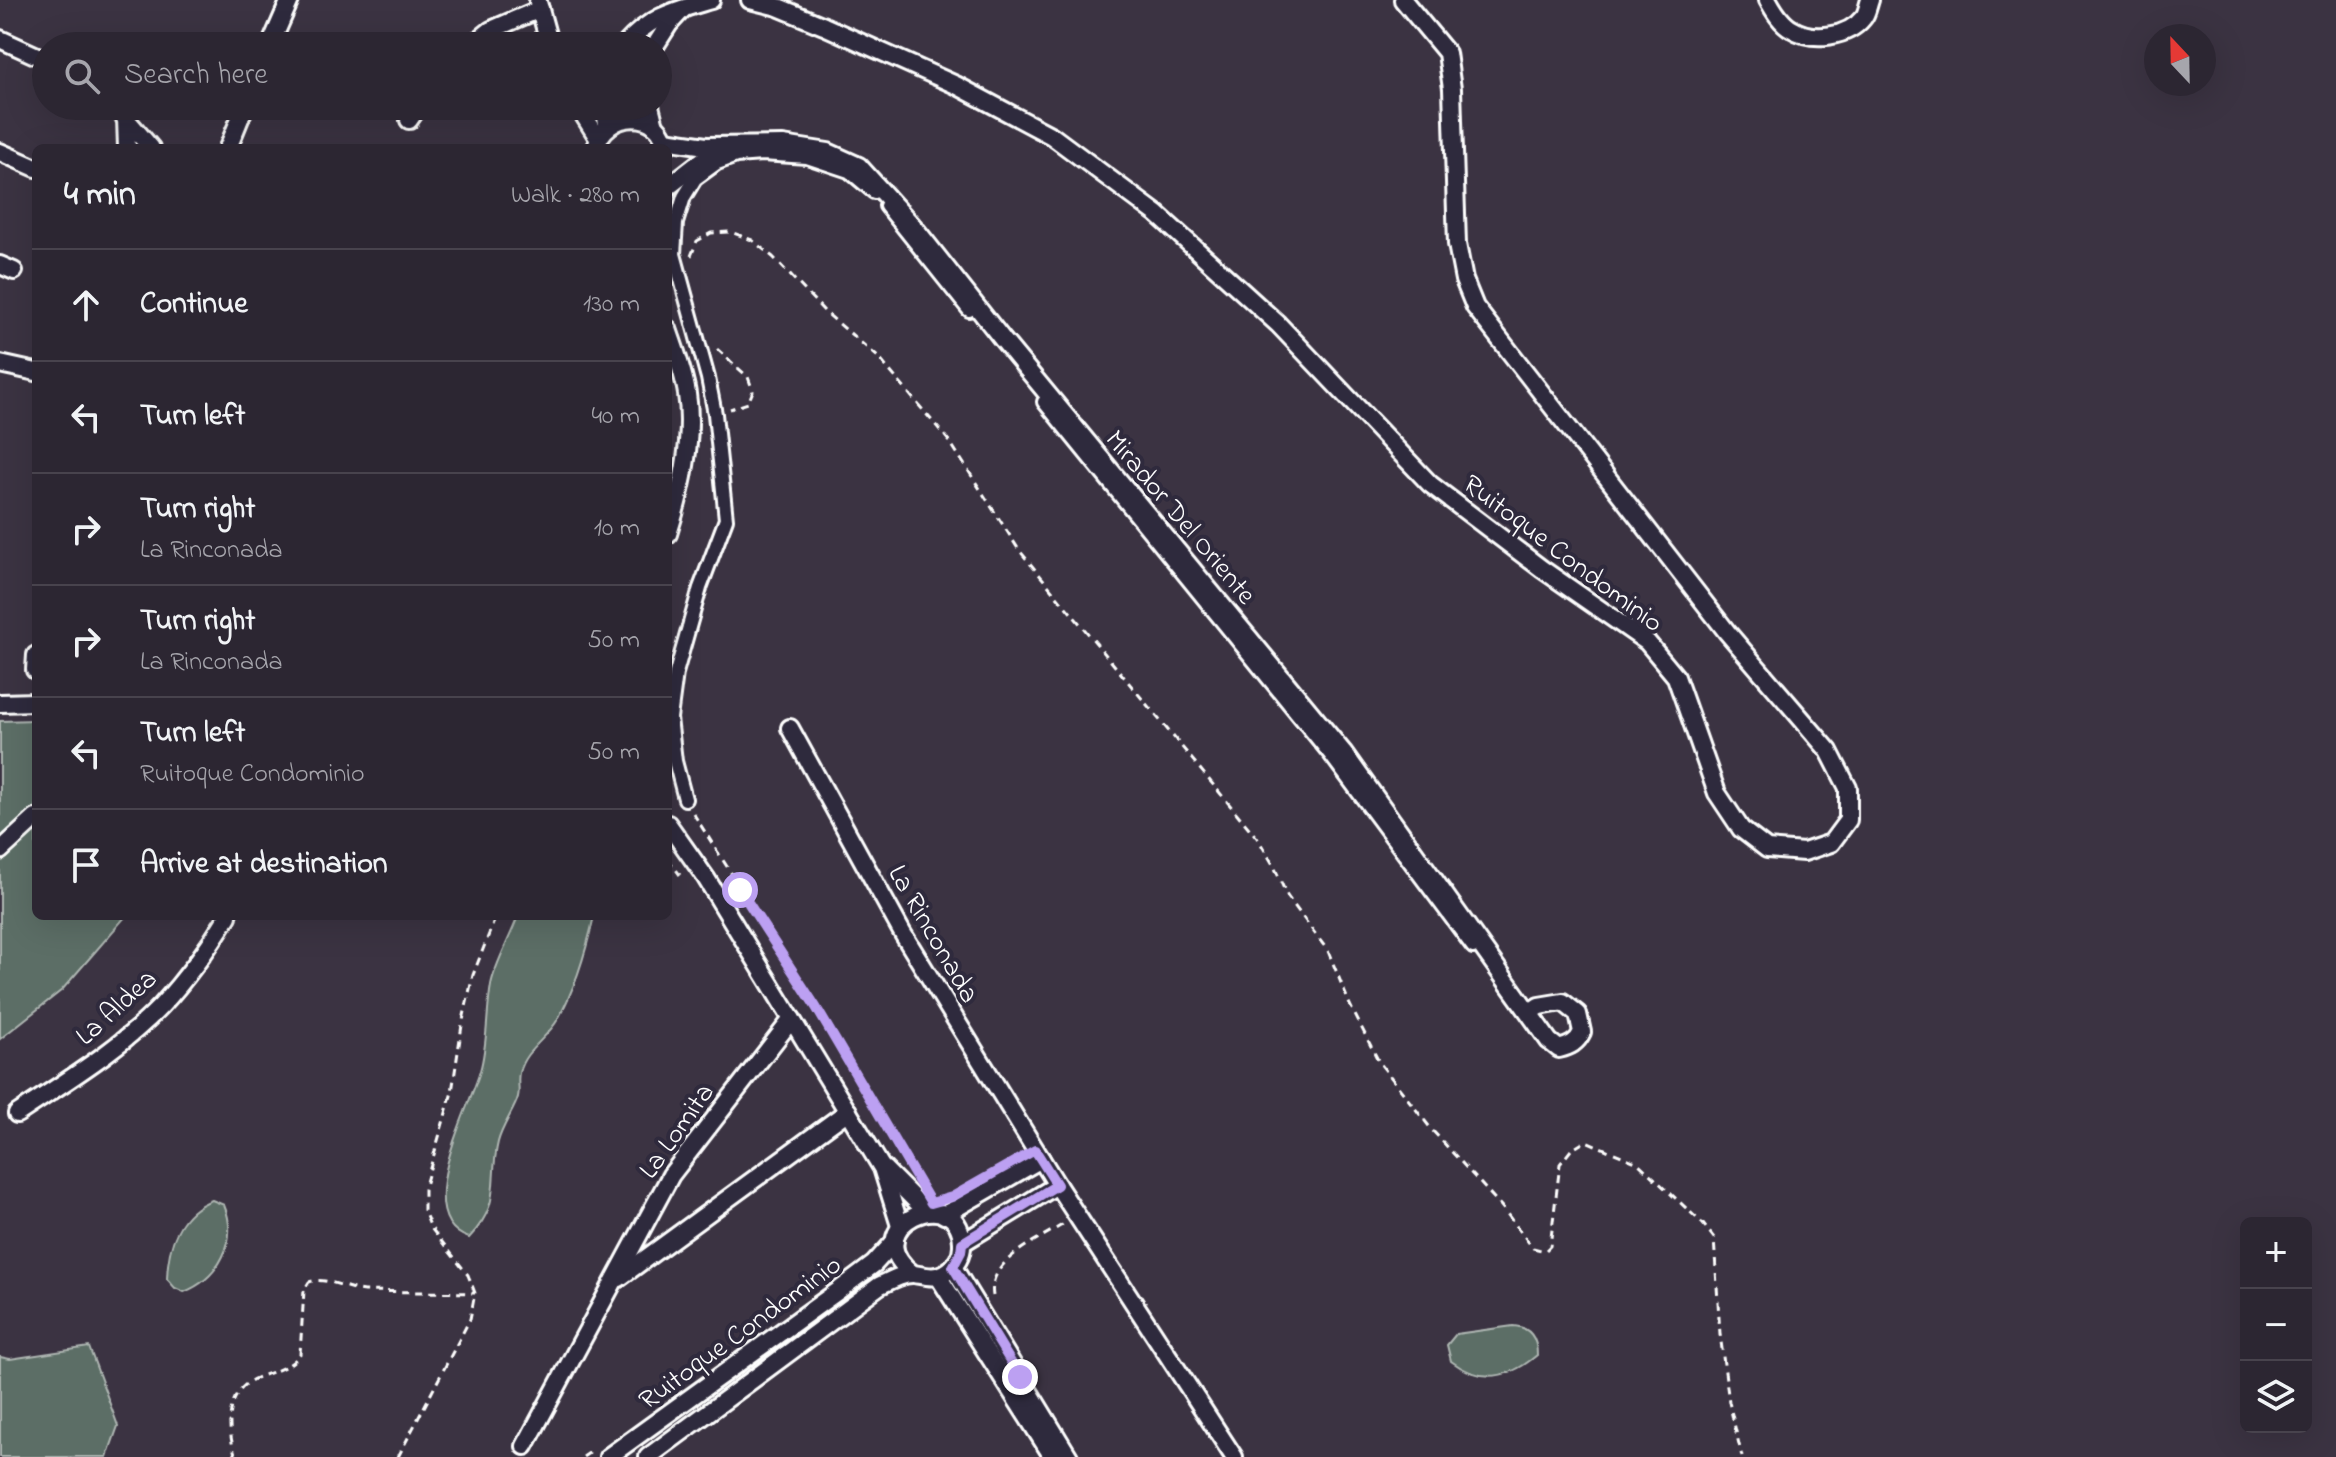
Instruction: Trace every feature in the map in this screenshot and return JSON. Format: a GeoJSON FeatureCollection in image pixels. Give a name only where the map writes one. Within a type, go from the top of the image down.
{"type":"FeatureCollection","features":[{"type":"Feature","properties":{"kind":"street"},"geometry":{"type":"LineString","coordinates":[[276,32],[290,0]]}},
{"type":"Feature","properties":{"kind":"street"},"geometry":{"type":"LineString","coordinates":[[637,32],[663,14],[711,0]]}},
{"type":"Feature","properties":{"kind":"street","name":"Ruitoque Condominio"},"geometry":{"type":"LineString","coordinates":[[750,0],[778,7],[956,85],[1052,136],[1157,214],[1278,324],[1430,484],[1542,569],[1647,642],[1676,677],[1717,793],[1741,829],[1767,849],[1804,852],[1831,843],[1848,820],[1848,788],[1829,751],[1727,632],[1475,307],[1464,280],[1457,244],[1452,89],[1447,53],[1403,0]]}},
{"type":"Feature","properties":{"kind":"street"},"geometry":{"type":"LineString","coordinates":[[1768,0],[1776,15],[1793,30],[1823,37],[1846,30],[1865,17],[1870,0]]}},
{"type":"Feature","properties":{"kind":"street"},"geometry":{"type":"LineString","coordinates":[[488,32],[539,5],[546,32]]}},
{"type":"Feature","properties":{"kind":"street"},"geometry":{"type":"LineString","coordinates":[[664,32],[684,8]]}},
{"type":"Feature","properties":{"kind":"street"},"geometry":{"type":"LineString","coordinates":[[0,39],[32,54]]}},
{"type":"Feature","properties":{"kind":"street"},"geometry":{"type":"LineString","coordinates":[[123,120],[129,144]]}},
{"type":"Feature","properties":{"kind":"street"},"geometry":{"type":"LineString","coordinates":[[127,120],[145,144]]}},
{"type":"Feature","properties":{"kind":"street"},"geometry":{"type":"LineString","coordinates":[[230,144],[239,120]]}},
{"type":"Feature","properties":{"kind":"street"},"geometry":{"type":"LineString","coordinates":[[588,120],[600,137],[624,120]]}},
{"type":"Feature","properties":{"kind":"street"},"geometry":{"type":"LineString","coordinates":[[644,120],[655,126]]}},
{"type":"Feature","properties":{"kind":"street"},"geometry":{"type":"LineString","coordinates":[[654,120],[665,144]]}},
{"type":"Feature","properties":{"kind":"street"},"geometry":{"type":"LineString","coordinates":[[672,144],[734,147]]}},
{"type":"Feature","properties":{"kind":"street","name":"Mirador Del Oriente"},"geometry":{"type":"LineString","coordinates":[[734,147],[783,145],[828,152],[859,166],[1343,752],[1541,1031],[1559,1049]]}},
{"type":"Feature","properties":{"kind":"street"},"geometry":{"type":"LineString","coordinates":[[672,184],[704,159],[734,147]]}},
{"type":"Feature","properties":{"kind":"street"},"geometry":{"type":"LineString","coordinates":[[0,152],[32,166]]}},
{"type":"Feature","properties":{"kind":"street"},"geometry":{"type":"LineString","coordinates":[[672,703],[676,673],[700,588],[726,519],[708,378],[674,254],[676,223],[684,197],[695,179],[717,163],[736,156],[807,157],[849,171],[875,192],[1329,753],[1551,1054],[1576,1042],[1582,1032],[1578,1014],[1563,1002],[1549,1003],[1530,1012]]}},
{"type":"Feature","properties":{"kind":"street"},"geometry":{"type":"LineString","coordinates":[[672,343],[687,394],[688,424],[681,491],[672,521]]}},
{"type":"Feature","properties":{"kind":"street"},"geometry":{"type":"LineString","coordinates":[[0,364],[32,371]]}},
{"type":"Feature","properties":{"kind":"street"},"geometry":{"type":"LineString","coordinates":[[0,703],[32,702]]}},
{"type":"Feature","properties":{"kind":"street","name":"La Rinconada"},"geometry":{"type":"LineString","coordinates":[[790,728],[903,934],[1057,1185],[1234,1457]]}},
{"type":"Feature","properties":{"kind":"street"},"geometry":{"type":"LineString","coordinates":[[672,735],[685,799]]}},
{"type":"Feature","properties":{"kind":"street"},"geometry":{"type":"LineString","coordinates":[[0,851],[32,821]]}},
{"type":"Feature","properties":{"kind":"street"},"geometry":{"type":"LineString","coordinates":[[672,830],[706,878],[882,1168],[926,1211],[944,1215],[957,1226],[961,1252],[945,1272]]}},
{"type":"Feature","properties":{"kind":"street","name":"La Aldea"},"geometry":{"type":"LineString","coordinates":[[17,1114],[109,1051],[161,1006],[191,970],[225,920]]}},
{"type":"Feature","properties":{"kind":"street","name":"La Lomita"},"geometry":{"type":"LineString","coordinates":[[525,1446],[671,1175],[792,1019]]}},
{"type":"Feature","properties":{"kind":"street","name":"La Lomita"},"geometry":{"type":"LineString","coordinates":[[615,1281],[848,1111]]}},
{"type":"Feature","properties":{"kind":"street"},"geometry":{"type":"LineString","coordinates":[[944,1215],[1041,1159]]}},
{"type":"Feature","properties":{"kind":"street"},"geometry":{"type":"LineString","coordinates":[[882,1168],[898,1234],[899,1260],[913,1274]]}},
{"type":"Feature","properties":{"kind":"street"},"geometry":{"type":"LineString","coordinates":[[962,1243],[1057,1185]]}},
{"type":"Feature","properties":{"kind":"street","name":"Ruitoque Condominio"},"geometry":{"type":"LineString","coordinates":[[608,1457],[874,1264],[916,1213],[926,1211]]}},
{"type":"Feature","properties":{"kind":"street"},"geometry":{"type":"LineString","coordinates":[[945,1272],[1053,1457]]}},
{"type":"Feature","properties":{"kind":"street"},"geometry":{"type":"LineString","coordinates":[[945,1272],[1069,1457]]}},
{"type":"Feature","properties":{"kind":"street","name":"Ruitoque Condominio"},"geometry":{"type":"LineString","coordinates":[[648,1457],[879,1286],[913,1274],[930,1278],[945,1272]]}},
{"type":"Feature","properties":{"kind":"path"},"geometry":{"type":"LineString","coordinates":[[689,264],[697,241],[711,233],[731,232],[752,240],[773,257],[824,311],[878,357],[950,442],[1019,550],[1258,839],[1287,896],[1328,951],[1350,1005],[1379,1062],[1432,1130],[1501,1206],[1533,1248],[1545,1251],[1550,1246],[1560,1164],[1571,1150],[1586,1141],[1638,1163],[1703,1224],[1714,1238],[1723,1362],[1742,1457]]}},
{"type":"Feature","properties":{"kind":"path"},"geometry":{"type":"LineString","coordinates":[[715,348],[748,377],[753,391],[748,403],[715,414]]}},
{"type":"Feature","properties":{"kind":"path"},"geometry":{"type":"LineString","coordinates":[[685,799],[816,1007],[912,1175]]}},
{"type":"Feature","properties":{"kind":"path"},"geometry":{"type":"LineString","coordinates":[[398,1457],[470,1319],[475,1293],[468,1275],[431,1228],[424,1211],[424,1189],[452,1092],[473,975],[494,920]]}},
{"type":"Feature","properties":{"kind":"path"},"geometry":{"type":"LineString","coordinates":[[994,1301],[991,1286],[1005,1260],[1077,1216]]}},
{"type":"Feature","properties":{"kind":"path"},"geometry":{"type":"LineString","coordinates":[[236,1457],[229,1433],[230,1409],[239,1393],[252,1380],[294,1363],[300,1354],[304,1290],[309,1282],[324,1280],[349,1290],[475,1293]]}},
{"type":"Feature","properties":{"kind":"green space"},"geometry":{"type":"Polygon","coordinates":[[[32,720],[32,920],[123,920],[62,990],[0,1039],[0,721],[32,720]]]}},
{"type":"Feature","properties":{"kind":"green space"},"geometry":{"type":"Polygon","coordinates":[[[516,920],[593,920],[580,969],[564,1007],[522,1065],[518,1076],[518,1097],[498,1142],[490,1203],[480,1225],[469,1238],[452,1227],[444,1209],[443,1187],[456,1136],[483,1061],[489,996],[499,960],[516,920]]]}},
{"type":"Feature","properties":{"kind":"green space"},"geometry":{"type":"Polygon","coordinates":[[[212,1200],[224,1205],[228,1218],[227,1245],[223,1257],[207,1278],[184,1292],[167,1279],[173,1242],[191,1213],[212,1200]]]}},
{"type":"Feature","properties":{"kind":"green space"},"geometry":{"type":"Polygon","coordinates":[[[1513,1326],[1528,1331],[1537,1349],[1537,1355],[1516,1369],[1505,1374],[1484,1376],[1451,1361],[1447,1345],[1456,1334],[1513,1326]]]}},
{"type":"Feature","properties":{"kind":"green space"},"geometry":{"type":"Polygon","coordinates":[[[89,1347],[118,1426],[107,1457],[0,1457],[0,1357],[10,1359],[89,1347]]]}},
{"type":"Feature","properties":{"kind":"route"},"geometry":{"type":"LineString","coordinates":[[740,890],[816,1007],[931,1203],[952,1197],[1035,1150],[1057,1185],[962,1243],[953,1267],[1020,1377]]}}]}
